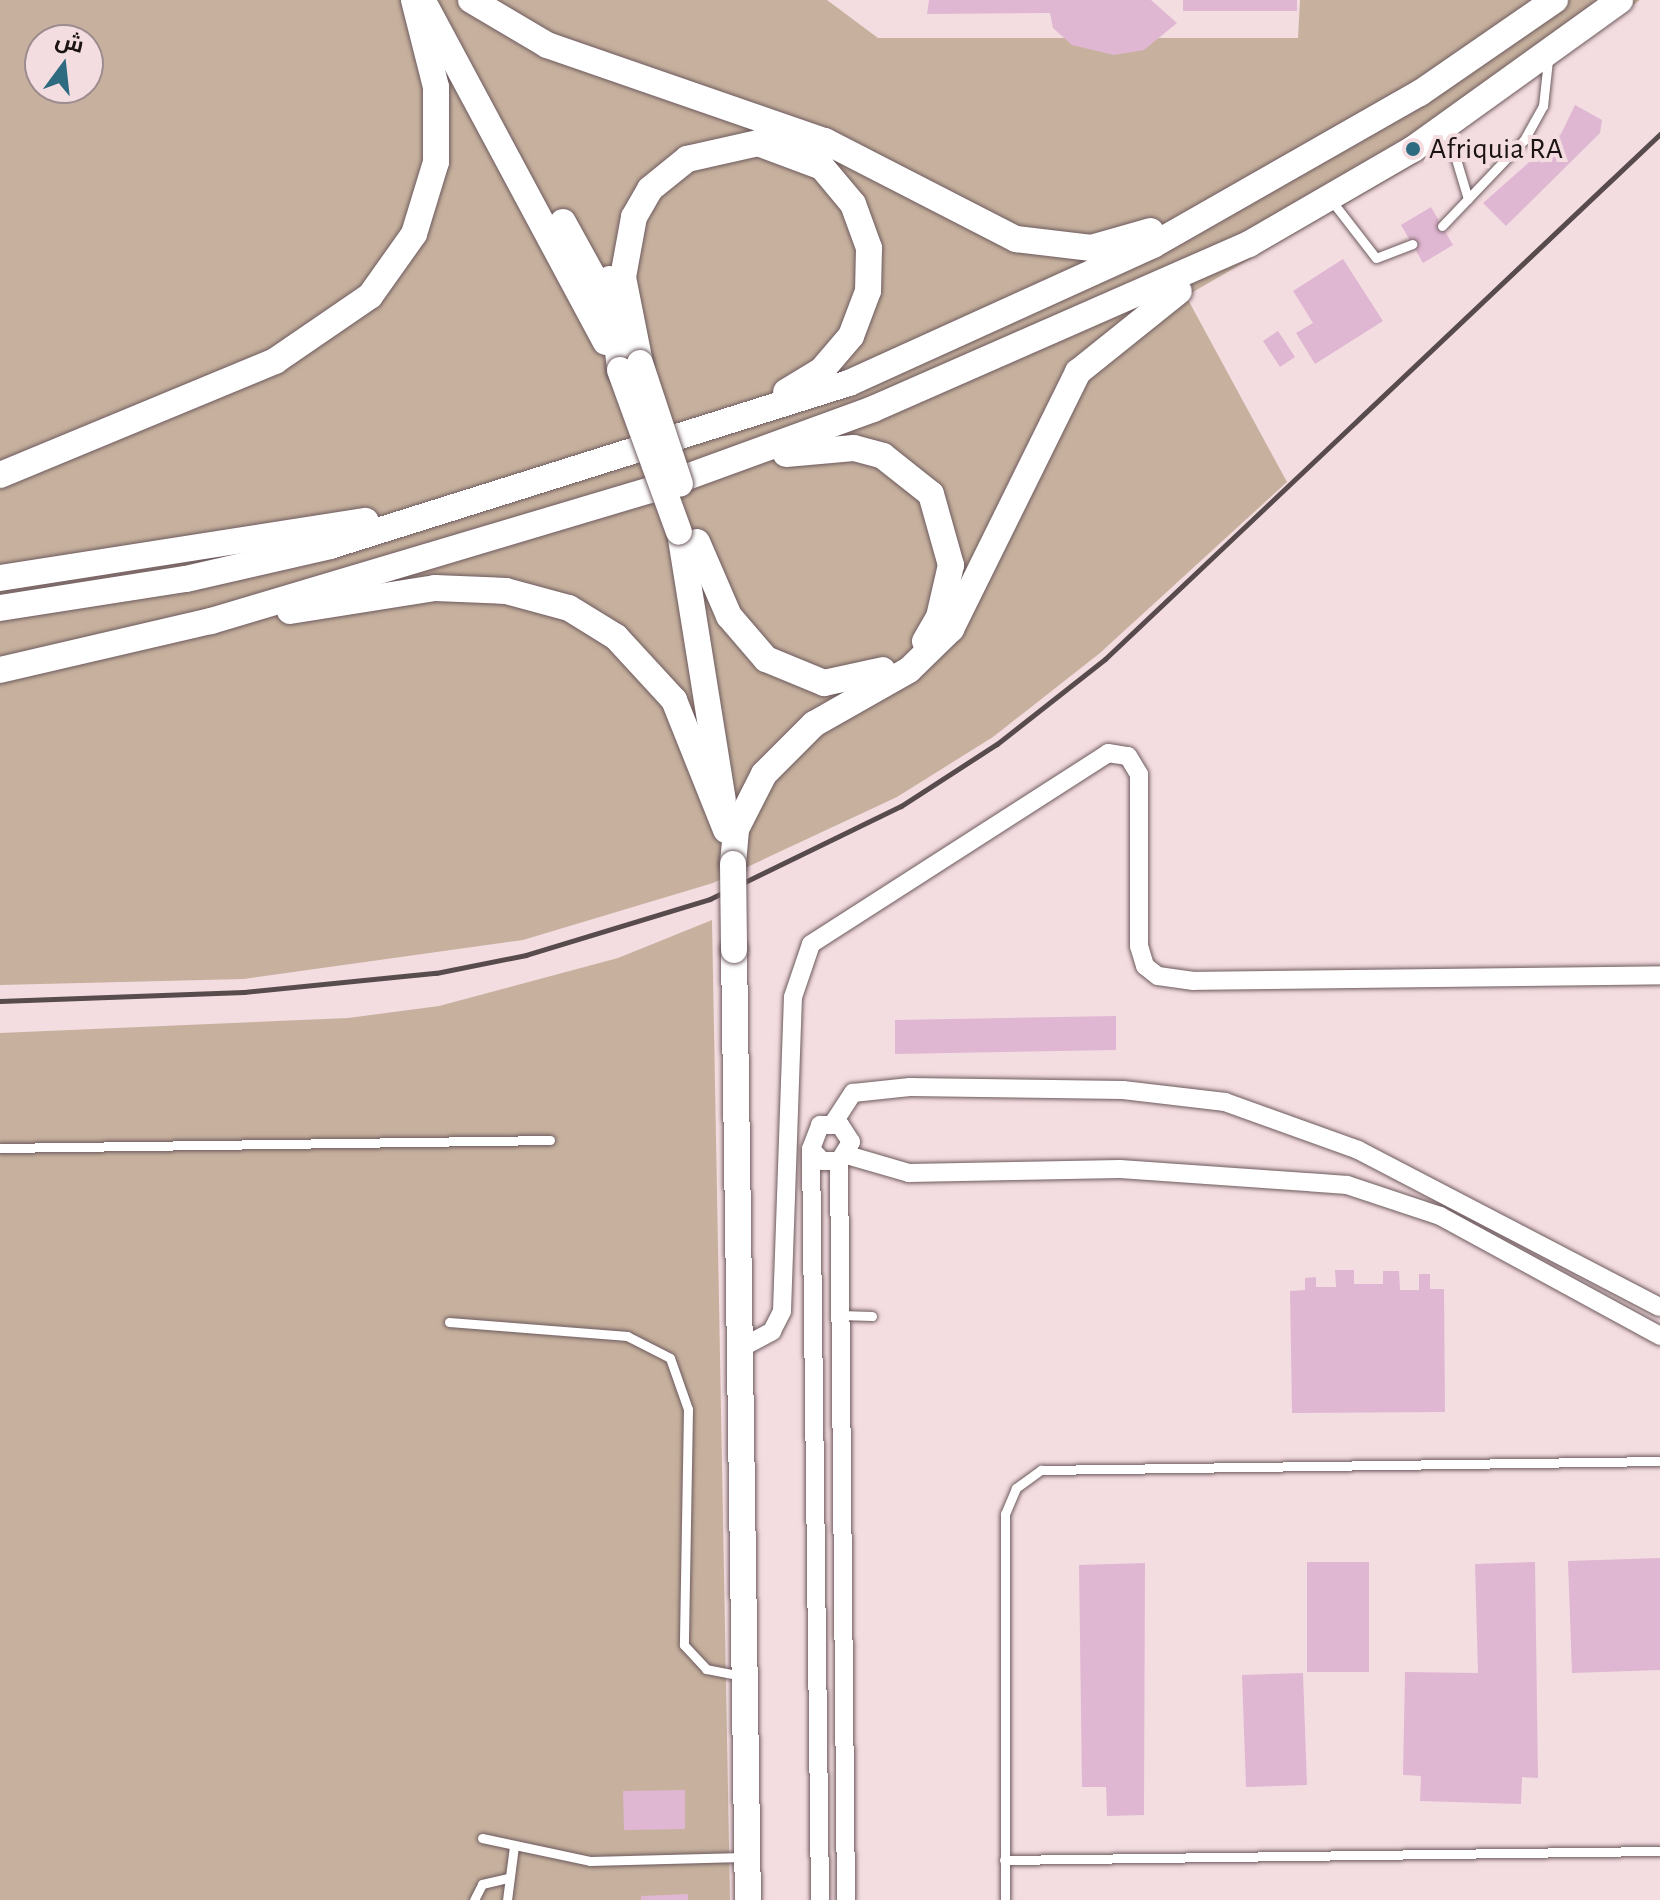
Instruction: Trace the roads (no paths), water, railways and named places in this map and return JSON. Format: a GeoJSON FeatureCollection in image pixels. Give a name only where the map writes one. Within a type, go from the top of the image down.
{"type":"FeatureCollection","features":[{"type":"Feature","properties":{"kind":"main road"},"geometry":{"type":"LineString","coordinates":[[0,475],[275,361],[370,296],[414,234],[436,162],[436,87],[414,0]]}},
{"type":"Feature","properties":{"kind":"main road"},"geometry":{"type":"LineString","coordinates":[[422,0],[630,367]]}},
{"type":"Feature","properties":{"kind":"main road"},"geometry":{"type":"LineString","coordinates":[[439,0],[608,304],[690,533],[709,605],[732,842],[737,1350],[748,1900]]}},
{"type":"Feature","properties":{"kind":"main road"},"geometry":{"type":"LineString","coordinates":[[471,0],[547,45],[825,141],[957,213],[1058,249],[1129,240],[1243,194]]}},
{"type":"Feature","properties":{"kind":"main road"},"geometry":{"type":"LineString","coordinates":[[0,608],[186,579],[350,541],[421,515],[725,423],[932,348],[1086,279],[1243,194],[1420,93],[1555,0]]}},
{"type":"Feature","properties":{"kind":"main road"},"geometry":{"type":"LineString","coordinates":[[732,842],[785,747],[868,691],[909,670],[951,629],[1078,372],[1122,329],[1249,244],[1446,127],[1549,55],[1620,0]]}},
{"type":"Feature","properties":{"kind":"main road"},"geometry":{"type":"LineString","coordinates":[[608,304],[624,211],[646,177],[682,149],[721,134],[762,132],[884,171]]}},
{"type":"Feature","properties":{"kind":"main road"},"geometry":{"type":"LineString","coordinates":[[630,367],[623,277],[625,245],[650,189],[687,159],[736,142],[783,148],[822,167],[864,231],[870,265],[862,313],[822,370],[725,423]]}},
{"type":"Feature","properties":{"kind":"main road"},"geometry":{"type":"LineString","coordinates":[[0,670],[211,621],[735,462],[1249,244]]}},
{"type":"Feature","properties":{"kind":"main road"},"geometry":{"type":"LineString","coordinates":[[690,533],[746,641],[804,678],[843,683],[879,673],[927,639],[939,617],[949,538],[931,494],[909,472],[854,448],[735,462]]}},
{"type":"Feature","properties":{"kind":"main road"},"geometry":{"type":"LineString","coordinates":[[0,578],[421,515]]}},
{"type":"Feature","properties":{"kind":"main road"},"geometry":{"type":"LineString","coordinates":[[690,533],[689,568],[732,842]]}},
{"type":"Feature","properties":{"kind":"main road"},"geometry":{"type":"LineString","coordinates":[[689,568],[737,649],[783,681],[827,692],[868,691]]}},
{"type":"Feature","properties":{"kind":"main road"},"geometry":{"type":"LineString","coordinates":[[211,621],[435,588],[506,591],[569,608],[616,637],[674,700],[732,842]]}},
{"type":"Feature","properties":{"kind":"street"},"geometry":{"type":"LineString","coordinates":[[737,1350],[772,1331],[782,1311],[793,997],[811,944],[1108,753],[1128,756],[1139,774],[1139,946],[1145,966],[1158,976],[1209,981],[1660,975]]}},
{"type":"Feature","properties":{"kind":"street"},"geometry":{"type":"LineString","coordinates":[[820,1900],[811,1149],[815,1129],[834,1122],[853,1093],[910,1087],[1123,1090],[1225,1102],[1358,1150],[1660,1307]]}},
{"type":"Feature","properties":{"kind":"street"},"geometry":{"type":"LineString","coordinates":[[834,1122],[849,1135],[843,1158],[840,1315],[846,1900]]}},
{"type":"Feature","properties":{"kind":"street"},"geometry":{"type":"LineString","coordinates":[[811,1149],[822,1161],[843,1158],[909,1173],[1120,1169],[1347,1185],[1440,1216],[1660,1336]]}},
{"type":"Feature","properties":{"kind":"lane"},"geometry":{"type":"LineString","coordinates":[[1442,226],[1537,118],[1549,55]]}},
{"type":"Feature","properties":{"kind":"lane"},"geometry":{"type":"LineString","coordinates":[[1446,127],[1468,199]]}},
{"type":"Feature","properties":{"kind":"lane"},"geometry":{"type":"LineString","coordinates":[[1329,198],[1376,258],[1412,244]]}},
{"type":"Feature","properties":{"kind":"lane"},"geometry":{"type":"LineString","coordinates":[[0,1148],[550,1140]]}},
{"type":"Feature","properties":{"kind":"lane"},"geometry":{"type":"LineString","coordinates":[[840,1315],[872,1316]]}},
{"type":"Feature","properties":{"kind":"lane"},"geometry":{"type":"LineString","coordinates":[[449,1322],[627,1336],[670,1358],[688,1409],[684,1645],[706,1669],[743,1676]]}},
{"type":"Feature","properties":{"kind":"lane"},"geometry":{"type":"LineString","coordinates":[[1005,1900],[1005,1514],[1016,1488],[1041,1470],[1660,1461]]}},
{"type":"Feature","properties":{"kind":"lane"},"geometry":{"type":"LineString","coordinates":[[482,1838],[590,1861],[747,1857]]}},
{"type":"Feature","properties":{"kind":"lane"},"geometry":{"type":"LineString","coordinates":[[507,1900],[507,1878],[514,1846]]}},
{"type":"Feature","properties":{"kind":"lane"},"geometry":{"type":"LineString","coordinates":[[1004,1860],[1660,1851]]}},
{"type":"Feature","properties":{"kind":"lane"},"geometry":{"type":"LineString","coordinates":[[474,1900],[482,1884],[507,1878]]}},
{"type":"Feature","properties":{"kind":"railway"},"geometry":{"type":"LineString","coordinates":[[0,1001],[244,992],[436,973],[526,955],[710,899],[901,806],[997,744],[1105,659],[1660,134]]}},
{"type":"Feature","properties":{"kind":"place","name":"Afriquia RA"},"geometry":{"type":"Point","coordinates":[1413,149]}}]}
